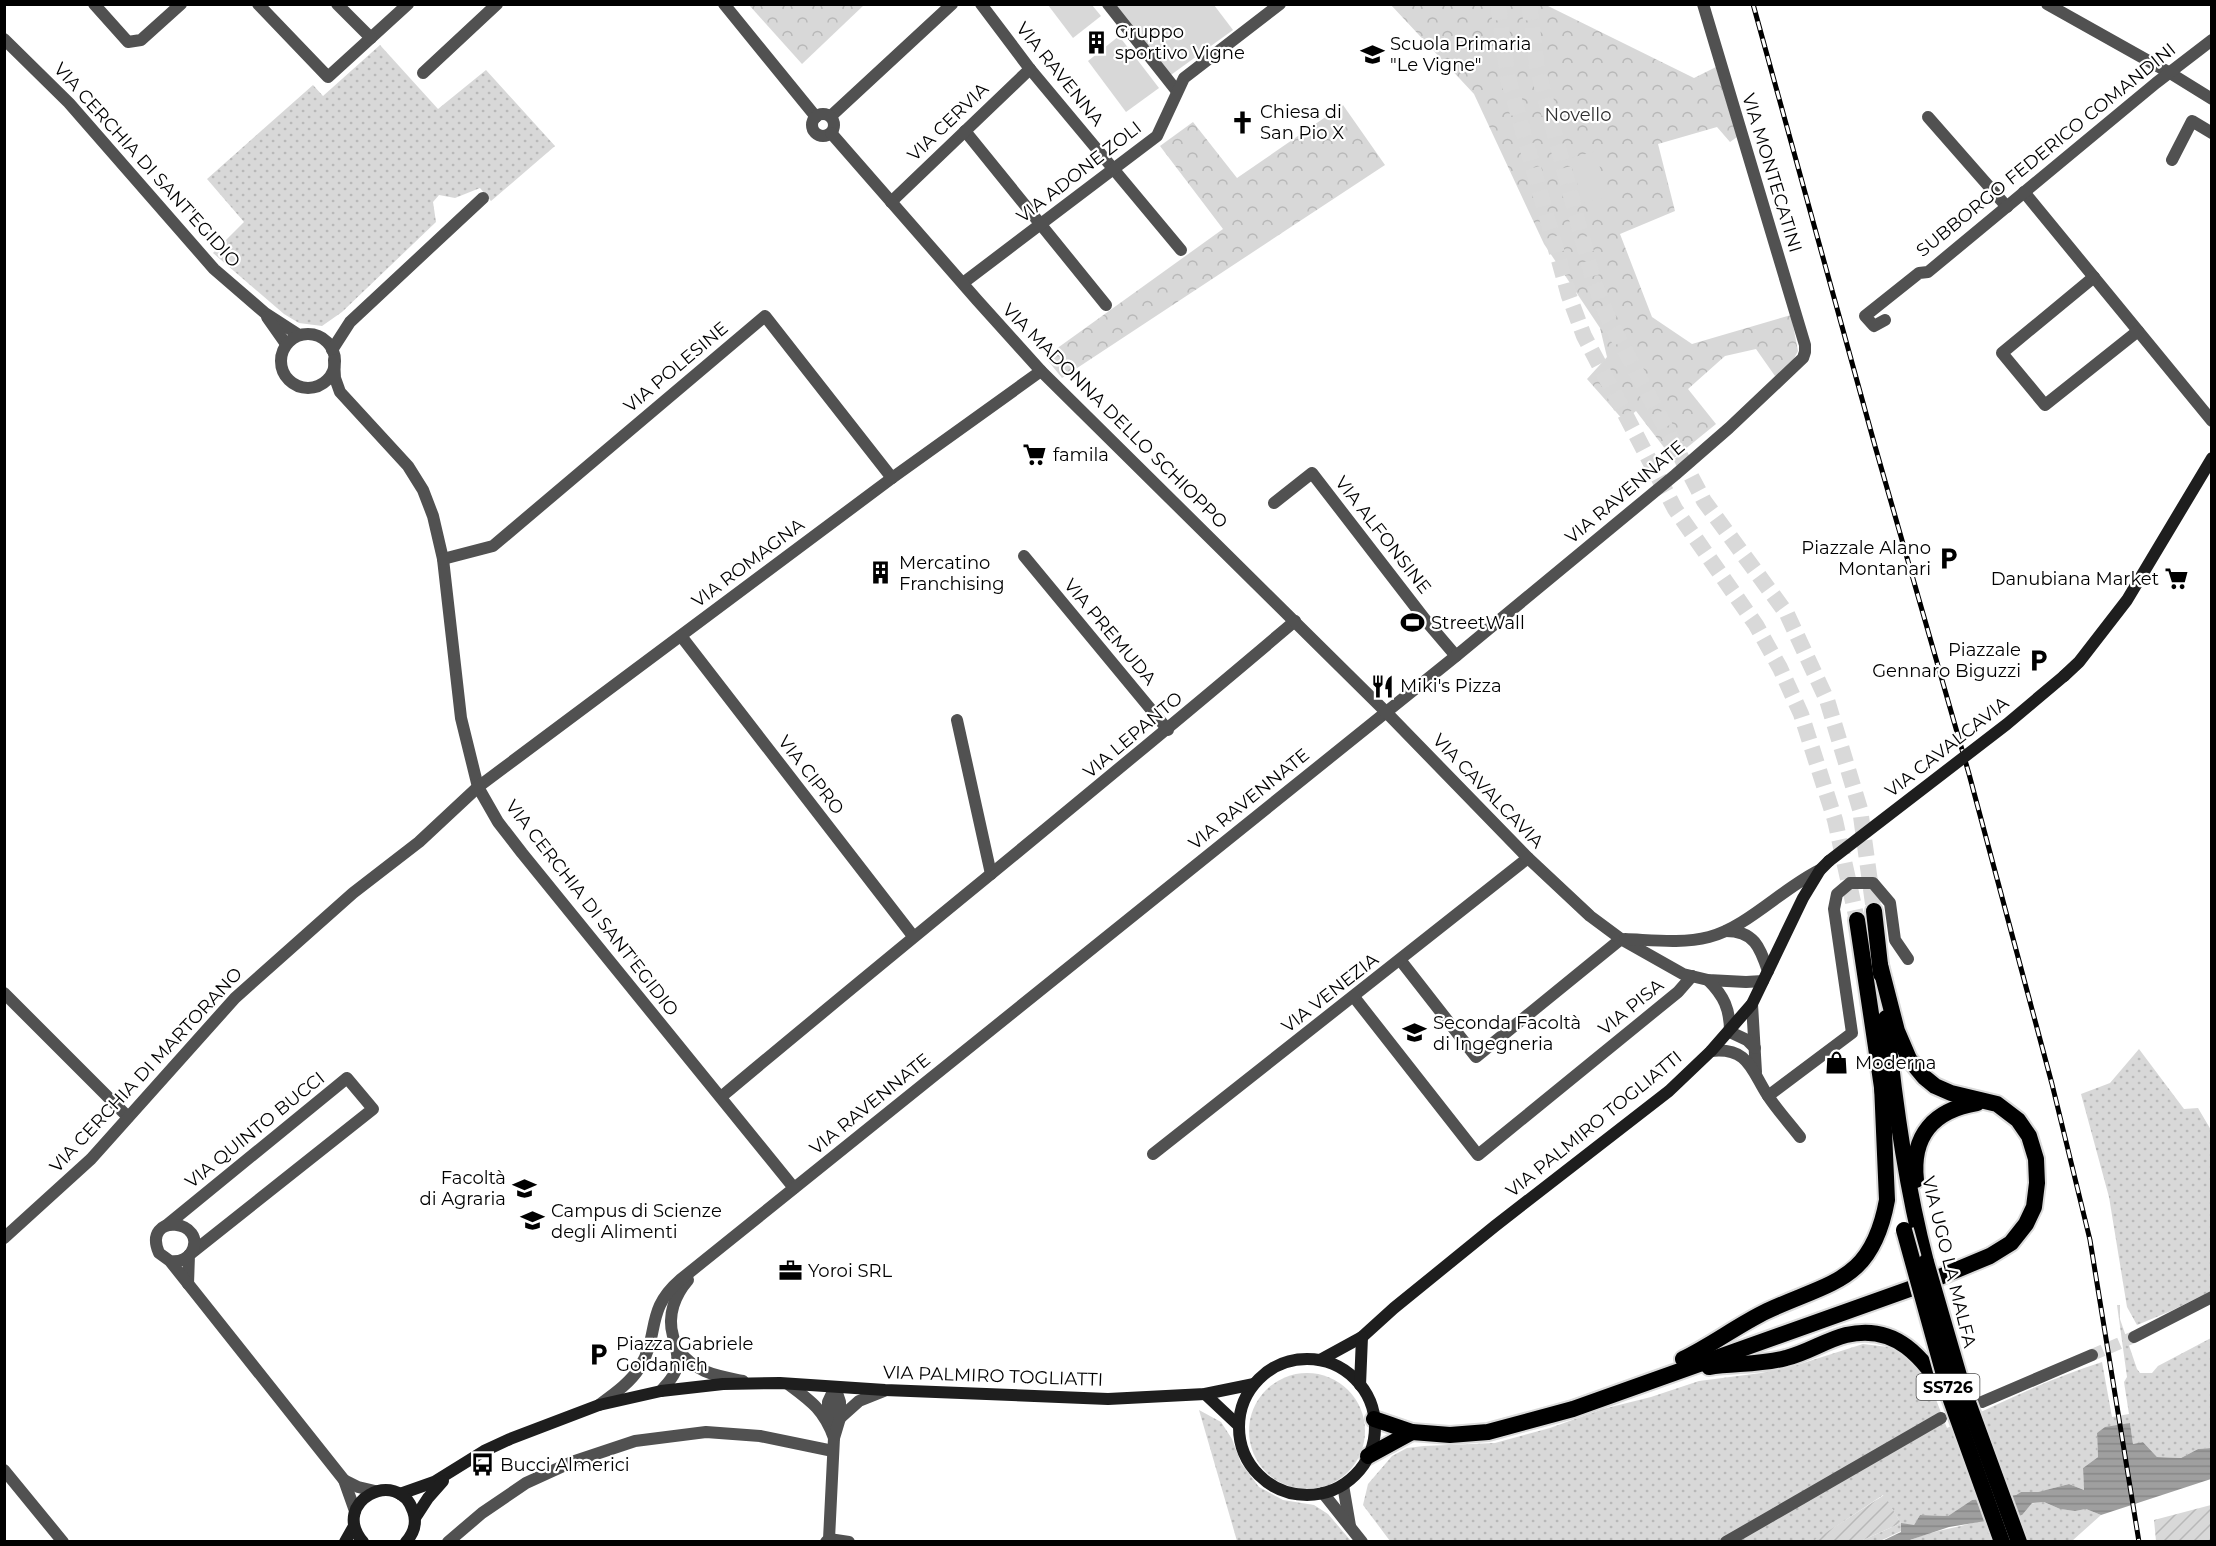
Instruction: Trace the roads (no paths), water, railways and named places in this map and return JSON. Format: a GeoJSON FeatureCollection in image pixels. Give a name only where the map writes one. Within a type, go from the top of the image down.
{"type":"FeatureCollection","features":[{"type":"Feature","properties":{"kind":"highway","name":"VIA UGO LA MALFA"},"geometry":{"type":"LineString","coordinates":[[1874,911],[1895,1110],[1913,1215],[1962,1386],[2019,1542]]}},
{"type":"Feature","properties":{"kind":"highway","name":"VIA UGO LA MALFA"},"geometry":{"type":"LineString","coordinates":[[1857,920],[1904,1230],[1951,1400],[2002,1542]]}},
{"type":"Feature","properties":{"kind":"highway"},"geometry":{"type":"LineString","coordinates":[[1374,1419],[1412,1432],[1450,1435],[1488,1432],[1573,1409],[1918,1286],[1990,1256],[2011,1243],[2026,1224],[2034,1207],[2036,1158],[2029,1136],[2018,1120],[1997,1104],[1981,1102],[1935,1086],[1924,1077],[1909,1059],[1897,1031],[1880,965]]}},
{"type":"Feature","properties":{"kind":"highway"},"geometry":{"type":"LineString","coordinates":[[1573,1409],[1700,1351],[1766,1311],[1831,1285],[1854,1270],[1864,1260],[1873,1248],[1887,1200],[1882,1085]]}},
{"type":"Feature","properties":{"kind":"highway"},"geometry":{"type":"LineString","coordinates":[[1926,1262],[1915,1158],[1921,1138],[1941,1115],[1954,1108],[1981,1102]]}},
{"type":"Feature","properties":{"kind":"highway"},"geometry":{"type":"LineString","coordinates":[[1669,1373],[1789,1358],[1845,1336],[1866,1332],[1883,1334],[1906,1345],[1933,1374],[1951,1400]]}},
{"type":"Feature","properties":{"kind":"highway"},"geometry":{"type":"LineString","coordinates":[[1368,1456],[1412,1432]]}},
{"type":"Feature","properties":{"kind":"main road","name":"VIA CAVALCAVIA"},"geometry":{"type":"LineString","coordinates":[[1825,865],[2007,724],[2079,662],[2127,600],[2211,458]]}},
{"type":"Feature","properties":{"kind":"main road","name":"VIA PALMIRO TOGLIATTI"},"geometry":{"type":"LineString","coordinates":[[1320,1360],[1362,1337],[1495,1226],[1669,1092],[1711,1052],[1752,1004],[1798,907],[1825,865]]}},
{"type":"Feature","properties":{"kind":"main road"},"geometry":{"type":"LineString","coordinates":[[1360,1385],[1362,1337]]}},
{"type":"Feature","properties":{"kind":"main road"},"geometry":{"type":"LineString","coordinates":[[1304,1359],[1320,1360],[1341,1369],[1360,1385],[1369,1400],[1374,1419],[1374,1438],[1360,1470],[1343,1485],[1323,1493],[1297,1494],[1277,1488],[1259,1475],[1249,1464],[1243,1450],[1238,1425],[1243,1402],[1254,1384],[1267,1372],[1282,1363],[1304,1359]]}},
{"type":"Feature","properties":{"kind":"main road","name":"VIA PALMIRO TOGLIATTI"},"geometry":{"type":"LineString","coordinates":[[661,1391],[723,1384],[784,1383],[835,1388],[1108,1399],[1205,1394],[1254,1384]]}},
{"type":"Feature","properties":{"kind":"main road","name":"VIA RAVENNATE"},"geometry":{"type":"LineString","coordinates":[[400,1494],[418,1489],[452,1472],[484,1451],[510,1439],[599,1405],[661,1391]]}},
{"type":"Feature","properties":{"kind":"main road"},"geometry":{"type":"LineString","coordinates":[[1205,1394],[1238,1425]]}},
{"type":"Feature","properties":{"kind":"main road","name":"VIA RAVENNATE"},"geometry":{"type":"LineString","coordinates":[[408,1541],[415,1526],[415,1518],[428,1498],[452,1472]]}},
{"type":"Feature","properties":{"kind":"main road"},"geometry":{"type":"LineString","coordinates":[[345,1542],[354,1526],[355,1511],[362,1499],[375,1491],[383,1490],[400,1494],[407,1500],[415,1518]]}},
{"type":"Feature","properties":{"kind":"main road"},"geometry":{"type":"LineString","coordinates":[[354,1526],[363,1542]]}},
{"type":"Feature","properties":{"kind":"street"},"geometry":{"type":"LineString","coordinates":[[94,4],[128,42],[141,40],[181,4]]}},
{"type":"Feature","properties":{"kind":"street"},"geometry":{"type":"LineString","coordinates":[[258,4],[328,77],[408,4]]}},
{"type":"Feature","properties":{"kind":"street"},"geometry":{"type":"LineString","coordinates":[[337,4],[371,38]]}},
{"type":"Feature","properties":{"kind":"street"},"geometry":{"type":"LineString","coordinates":[[423,73],[497,4]]}},
{"type":"Feature","properties":{"kind":"street"},"geometry":{"type":"LineString","coordinates":[[724,4],[816,117]]}},
{"type":"Feature","properties":{"kind":"street"},"geometry":{"type":"LineString","coordinates":[[831,116],[952,4]]}},
{"type":"Feature","properties":{"kind":"street","name":"VIA RAVENNA"},"geometry":{"type":"LineString","coordinates":[[981,4],[1030,69],[1182,250]]}},
{"type":"Feature","properties":{"kind":"street"},"geometry":{"type":"LineString","coordinates":[[1108,4],[1176,90]]}},
{"type":"Feature","properties":{"kind":"street","name":"VIA ADONE ZOLI"},"geometry":{"type":"LineString","coordinates":[[963,283],[1157,136],[1176,90],[1184,78],[1280,4]]}},
{"type":"Feature","properties":{"kind":"street","name":"VIA MONTECATINI"},"geometry":{"type":"LineString","coordinates":[[1703,4],[1803,338],[1805,352]]}},
{"type":"Feature","properties":{"kind":"street"},"geometry":{"type":"LineString","coordinates":[[2047,4],[2170,73],[2211,99]]}},
{"type":"Feature","properties":{"kind":"street","name":"VIA CERCHIA DI SANT'EGIDIO"},"geometry":{"type":"LineString","coordinates":[[4,39],[69,103],[214,269],[265,313],[300,335]]}},
{"type":"Feature","properties":{"kind":"street","name":"SUBBORGO FEDERICO COMANDINI"},"geometry":{"type":"LineString","coordinates":[[1885,320],[1874,326],[1866,316],[1919,273],[1928,272],[2211,40]]}},
{"type":"Feature","properties":{"kind":"street","name":"VIA CERVIA"},"geometry":{"type":"LineString","coordinates":[[891,202],[1030,69]]}},
{"type":"Feature","properties":{"kind":"street"},"geometry":{"type":"LineString","coordinates":[[824,114],[831,116],[834,126],[831,133],[824,136],[815,131],[813,125],[816,117],[824,114]]}},
{"type":"Feature","properties":{"kind":"street"},"geometry":{"type":"LineString","coordinates":[[1928,117],[2007,207]]}},
{"type":"Feature","properties":{"kind":"street"},"geometry":{"type":"LineString","coordinates":[[2172,160],[2192,121],[2211,133]]}},
{"type":"Feature","properties":{"kind":"street"},"geometry":{"type":"LineString","coordinates":[[965,131],[1106,305]]}},
{"type":"Feature","properties":{"kind":"street","name":"VIA MADONNA DELLO SCHIOPPO"},"geometry":{"type":"LineString","coordinates":[[831,133],[1041,371],[1386,712]]}},
{"type":"Feature","properties":{"kind":"street"},"geometry":{"type":"LineString","coordinates":[[2024,192],[2211,421]]}},
{"type":"Feature","properties":{"kind":"street"},"geometry":{"type":"LineString","coordinates":[[321,337],[350,322],[483,198]]}},
{"type":"Feature","properties":{"kind":"street"},"geometry":{"type":"LineString","coordinates":[[2094,277],[2002,353],[2045,405],[2138,331]]}},
{"type":"Feature","properties":{"kind":"street","name":"VIA CERCHIA DI SANT'EGIDIO"},"geometry":{"type":"LineString","coordinates":[[265,313],[286,345]]}},
{"type":"Feature","properties":{"kind":"street","name":"VIA POLESINE"},"geometry":{"type":"LineString","coordinates":[[443,559],[494,546],[765,316],[892,478]]}},
{"type":"Feature","properties":{"kind":"street"},"geometry":{"type":"LineString","coordinates":[[317,386],[330,376],[333,355],[350,322]]}},
{"type":"Feature","properties":{"kind":"street"},"geometry":{"type":"LineString","coordinates":[[314,334],[321,337],[333,355],[335,378],[340,392],[317,386],[299,386],[286,377],[281,358],[286,345],[300,335],[314,334]]}},
{"type":"Feature","properties":{"kind":"street","name":"VIA RAVENNATE"},"geometry":{"type":"LineString","coordinates":[[599,1405],[621,1388],[641,1366],[650,1341],[656,1311],[665,1295],[675,1284],[1456,656],[1719,437],[1798,363],[1805,352]]}},
{"type":"Feature","properties":{"kind":"street","name":"VIA ROMAGNA"},"geometry":{"type":"LineString","coordinates":[[478,787],[892,478],[1041,371]]}},
{"type":"Feature","properties":{"kind":"street","name":"VIA CERCHIA DI SANT'EGIDIO"},"geometry":{"type":"LineString","coordinates":[[340,392],[408,466],[423,490],[433,516],[443,559],[461,718],[478,787],[498,822],[794,1188]]}},
{"type":"Feature","properties":{"kind":"street","name":"VIA ALFONSINE"},"geometry":{"type":"LineString","coordinates":[[1274,503],[1312,473],[1456,656]]}},
{"type":"Feature","properties":{"kind":"street","name":"VIA PREMUDA"},"geometry":{"type":"LineString","coordinates":[[1024,556],[1168,730]]}},
{"type":"Feature","properties":{"kind":"street","name":"VIA LEPANTO"},"geometry":{"type":"LineString","coordinates":[[721,1097],[913,936],[1168,730],[1295,621]]}},
{"type":"Feature","properties":{"kind":"street","name":"VIA CIPRO"},"geometry":{"type":"LineString","coordinates":[[681,636],[913,936]]}},
{"type":"Feature","properties":{"kind":"street","name":"VIA CAVALCAVIA"},"geometry":{"type":"LineString","coordinates":[[1386,712],[1528,858],[1590,916],[1621,939],[1683,974],[1708,980],[1746,982],[1766,976],[1756,943],[1746,934],[1722,932]]}},
{"type":"Feature","properties":{"kind":"street"},"geometry":{"type":"LineString","coordinates":[[957,720],[991,874]]}},
{"type":"Feature","properties":{"kind":"street","name":"VIA CERCHIA DI MARTORANO"},"geometry":{"type":"LineString","coordinates":[[4,1238],[91,1159],[235,998],[352,893],[420,842],[478,787]]}},
{"type":"Feature","properties":{"kind":"street","name":"VIA VENEZIA"},"geometry":{"type":"LineString","coordinates":[[1153,1154],[1401,961],[1528,858]]}},
{"type":"Feature","properties":{"kind":"street","name":"VIA CAVALCAVIA"},"geometry":{"type":"LineString","coordinates":[[1621,939],[1676,941],[1710,937],[1739,923],[1825,865]]}},
{"type":"Feature","properties":{"kind":"street"},"geometry":{"type":"LineString","coordinates":[[1768,1096],[1852,1033],[1834,909],[1837,894],[1850,883],[1873,883],[1890,903],[1895,940],[1908,959]]}},
{"type":"Feature","properties":{"kind":"street"},"geometry":{"type":"LineString","coordinates":[[1401,961],[1476,1057],[1621,939]]}},
{"type":"Feature","properties":{"kind":"street","name":"VIA PISA"},"geometry":{"type":"LineString","coordinates":[[1354,997],[1478,1155],[1678,992],[1692,976]]}},
{"type":"Feature","properties":{"kind":"street"},"geometry":{"type":"LineString","coordinates":[[1708,980],[1721,992],[1728,1005],[1730,1032],[1747,1040],[1755,1048]]}},
{"type":"Feature","properties":{"kind":"street"},"geometry":{"type":"LineString","coordinates":[[4,993],[128,1117]]}},
{"type":"Feature","properties":{"kind":"street"},"geometry":{"type":"LineString","coordinates":[[1752,1004],[1756,1072]]}},
{"type":"Feature","properties":{"kind":"street"},"geometry":{"type":"LineString","coordinates":[[1711,1052],[1723,1050],[1734,1053],[1746,1061],[1756,1072],[1768,1096],[1800,1137]]}},
{"type":"Feature","properties":{"kind":"street","name":"VIA QUINTO BUCCI"},"geometry":{"type":"LineString","coordinates":[[167,1225],[347,1078],[373,1109],[189,1255],[180,1261],[170,1261]]}},
{"type":"Feature","properties":{"kind":"street"},"geometry":{"type":"LineString","coordinates":[[188,1284],[189,1255],[194,1244],[193,1237],[189,1230],[181,1225],[167,1225],[158,1234],[156,1246],[159,1254],[170,1261],[188,1284],[344,1480],[355,1511]]}},
{"type":"Feature","properties":{"kind":"street","name":"VIA RAVENNATE"},"geometry":{"type":"LineString","coordinates":[[661,1391],[674,1374],[677,1364],[677,1349],[671,1320],[673,1306],[681,1288],[704,1262]]}},
{"type":"Feature","properties":{"kind":"street"},"geometry":{"type":"LineString","coordinates":[[2134,1337],[2211,1297]]}},
{"type":"Feature","properties":{"kind":"street","name":"VIA PALMIRO TOGLIATTI"},"geometry":{"type":"LineString","coordinates":[[677,1349],[695,1367],[710,1374],[743,1381],[784,1383]]}},
{"type":"Feature","properties":{"kind":"street"},"geometry":{"type":"LineString","coordinates":[[1982,1402],[2092,1355]]}},
{"type":"Feature","properties":{"kind":"street"},"geometry":{"type":"LineString","coordinates":[[784,1383],[834,1420]]}},
{"type":"Feature","properties":{"kind":"street"},"geometry":{"type":"LineString","coordinates":[[835,1388],[840,1402],[834,1420],[828,1540],[849,1542]]}},
{"type":"Feature","properties":{"kind":"street"},"geometry":{"type":"LineString","coordinates":[[834,1420],[859,1401],[885,1390]]}},
{"type":"Feature","properties":{"kind":"street"},"geometry":{"type":"LineString","coordinates":[[1726,1542],[1941,1418]]}},
{"type":"Feature","properties":{"kind":"street"},"geometry":{"type":"LineString","coordinates":[[448,1542],[482,1513],[526,1483],[572,1462],[635,1442],[706,1432],[760,1436],[833,1451]]}},
{"type":"Feature","properties":{"kind":"street"},"geometry":{"type":"LineString","coordinates":[[4,1470],[63,1542]]}},
{"type":"Feature","properties":{"kind":"street"},"geometry":{"type":"LineString","coordinates":[[344,1480],[358,1487],[375,1491]]}},
{"type":"Feature","properties":{"kind":"street"},"geometry":{"type":"LineString","coordinates":[[1343,1485],[1350,1527]]}},
{"type":"Feature","properties":{"kind":"street"},"geometry":{"type":"LineString","coordinates":[[1323,1493],[1362,1542]]}},
{"type":"Feature","properties":{"kind":"tunnel"},"geometry":{"type":"LineString","coordinates":[[1498,4],[1508,78],[1569,296],[1584,336],[1675,509],[1756,625],[1780,668],[1801,714],[1835,820],[1857,920]]}},
{"type":"Feature","properties":{"kind":"tunnel"},"geometry":{"type":"LineString","coordinates":[[1529,4],[1537,67],[1594,283],[1609,320],[1704,501],[1787,614],[1827,700],[1860,809],[1874,911]]}},
{"type":"Feature","properties":{"kind":"tunnel"},"geometry":{"type":"LineString","coordinates":[[2092,1355],[2134,1337]]}},
{"type":"Feature","properties":{"kind":"railway"},"geometry":{"type":"LineString","coordinates":[[1753,4],[1875,446],[1969,774],[2052,1084],[2090,1240],[2139,1542]]}},
{"type":"Feature","properties":{"kind":"place","name":"Gruppo sportivo Vigne"},"geometry":{"type":"Point","coordinates":[1097,42]}},
{"type":"Feature","properties":{"kind":"place","name":"Scuola Primaria \"Le Vigne\""},"geometry":{"type":"Point","coordinates":[1372,54]}},
{"type":"Feature","properties":{"kind":"place","name":"Chiesa di San Pio X"},"geometry":{"type":"Point","coordinates":[1242,122]}},
{"type":"Feature","properties":{"kind":"place","name":"famila"},"geometry":{"type":"Point","coordinates":[1035,455]}},
{"type":"Feature","properties":{"kind":"place","name":"Piazzale Alano Montanari"},"geometry":{"type":"Point","coordinates":[1949,558]}},
{"type":"Feature","properties":{"kind":"place","name":"Mercatino Franchising"},"geometry":{"type":"Point","coordinates":[881,573]}},
{"type":"Feature","properties":{"kind":"place","name":"Danubiana Market"},"geometry":{"type":"Point","coordinates":[2177,579]}},
{"type":"Feature","properties":{"kind":"place","name":"StreetWall"},"geometry":{"type":"Point","coordinates":[1413,623]}},
{"type":"Feature","properties":{"kind":"place","name":"Piazzale Gennaro Biguzzi"},"geometry":{"type":"Point","coordinates":[2039,660]}},
{"type":"Feature","properties":{"kind":"place","name":"Miki's Pizza"},"geometry":{"type":"Point","coordinates":[1382,686]}},
{"type":"Feature","properties":{"kind":"place","name":"Seconda Facoltà di Ingegneria"},"geometry":{"type":"Point","coordinates":[1415,1033]}},
{"type":"Feature","properties":{"kind":"place","name":"Moderna"},"geometry":{"type":"Point","coordinates":[1837,1063]}},
{"type":"Feature","properties":{"kind":"place","name":"Facoltà di Agraria"},"geometry":{"type":"Point","coordinates":[524,1188]}},
{"type":"Feature","properties":{"kind":"place","name":"Campus di Scienze degli Alimenti"},"geometry":{"type":"Point","coordinates":[533,1221]}},
{"type":"Feature","properties":{"kind":"place","name":"Yoroi SRL"},"geometry":{"type":"Point","coordinates":[790,1271]}},
{"type":"Feature","properties":{"kind":"place","name":"Piazza Gabriele Goidanich"},"geometry":{"type":"Point","coordinates":[598,1354]}},
{"type":"Feature","properties":{"kind":"place","name":"Bucci Almerici"},"geometry":{"type":"Point","coordinates":[482,1465]}},
{"type":"Feature","properties":{"kind":"park label","name":"Novello"},"geometry":{"type":"Point","coordinates":[1578,115]}}]}
